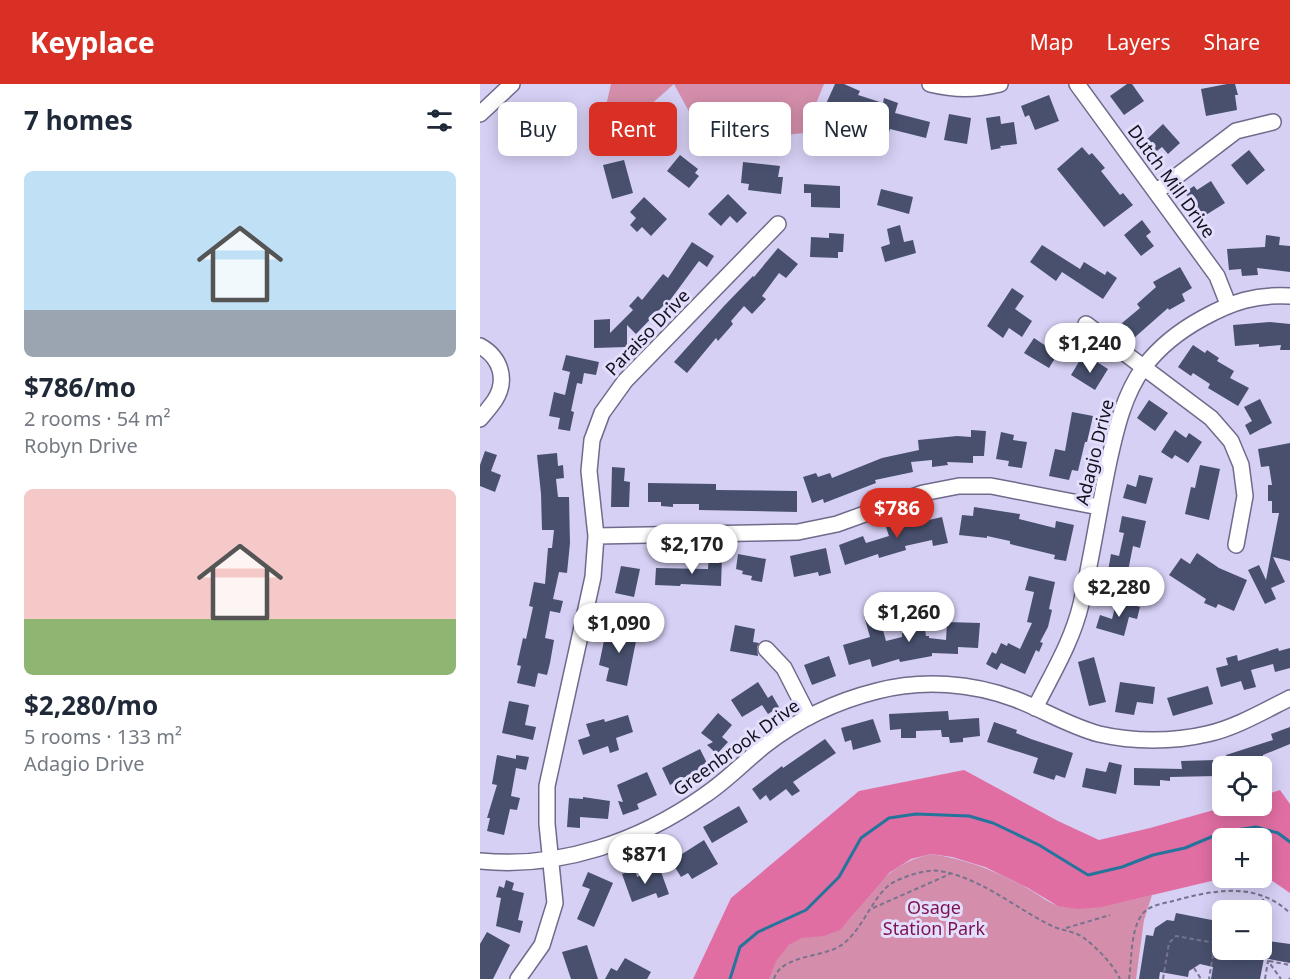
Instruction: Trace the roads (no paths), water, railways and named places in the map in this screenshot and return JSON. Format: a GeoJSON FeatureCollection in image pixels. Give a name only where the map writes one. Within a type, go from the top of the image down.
{"type":"FeatureCollection","features":[{"type":"Feature","properties":{"kind":"street"},"geometry":{"type":"LineString","coordinates":[[480,114],[512,84]]}},
{"type":"Feature","properties":{"kind":"street"},"geometry":{"type":"LineString","coordinates":[[930,84],[951,89],[978,89],[1000,84]]}},
{"type":"Feature","properties":{"kind":"street","name":"Dutch Mill Drive"},"geometry":{"type":"LineString","coordinates":[[1077,84],[1217,276],[1228,304]]}},
{"type":"Feature","properties":{"kind":"street"},"geometry":{"type":"LineString","coordinates":[[1156,192],[1236,131],[1273,122]]}},
{"type":"Feature","properties":{"kind":"street","name":"Paraiso Drive"},"geometry":{"type":"LineString","coordinates":[[519,979],[542,945],[555,903],[546,814],[547,786],[593,577],[596,536],[589,471],[592,440],[603,413],[624,381],[778,224]]}},
{"type":"Feature","properties":{"kind":"street","name":"Adagio Drive"},"geometry":{"type":"LineString","coordinates":[[1035,708],[1072,636],[1081,604],[1118,422],[1130,392],[1144,367],[1166,344],[1191,325],[1228,304],[1258,297],[1290,296]]}},
{"type":"Feature","properties":{"kind":"street"},"geometry":{"type":"LineString","coordinates":[[1086,324],[1211,418],[1231,441],[1241,465],[1245,496],[1236,545]]}},
{"type":"Feature","properties":{"kind":"street"},"geometry":{"type":"LineString","coordinates":[[480,346],[490,352],[500,366],[501,381],[496,398],[480,419]]}},
{"type":"Feature","properties":{"kind":"street"},"geometry":{"type":"LineString","coordinates":[[596,536],[798,532],[837,524],[923,493],[958,486],[991,486],[1099,507]]}},
{"type":"Feature","properties":{"kind":"street"},"geometry":{"type":"LineString","coordinates":[[766,649],[784,668],[809,717]]}},
{"type":"Feature","properties":{"kind":"street","name":"Greenbrook Drive"},"geometry":{"type":"LineString","coordinates":[[480,861],[496,863],[550,859],[608,846],[630,838],[707,794],[764,746],[809,717],[845,700],[878,690],[935,684],[961,685],[1015,699],[1069,724],[1099,734],[1124,738],[1158,739],[1209,734],[1290,698]]}},
{"type":"Feature","properties":{"kind":"waterway"},"geometry":{"type":"LineString","coordinates":[[730,979],[740,947],[758,932],[806,910],[839,877],[861,838],[889,818],[916,814],[969,816],[993,823],[1039,845],[1088,875],[1122,867],[1153,855],[1185,848],[1223,832],[1256,827],[1278,833],[1290,842]]}},
{"type":"Feature","properties":{"kind":"park label","name":"Osage Station Park"},"geometry":{"type":"Point","coordinates":[934,917]}}]}
